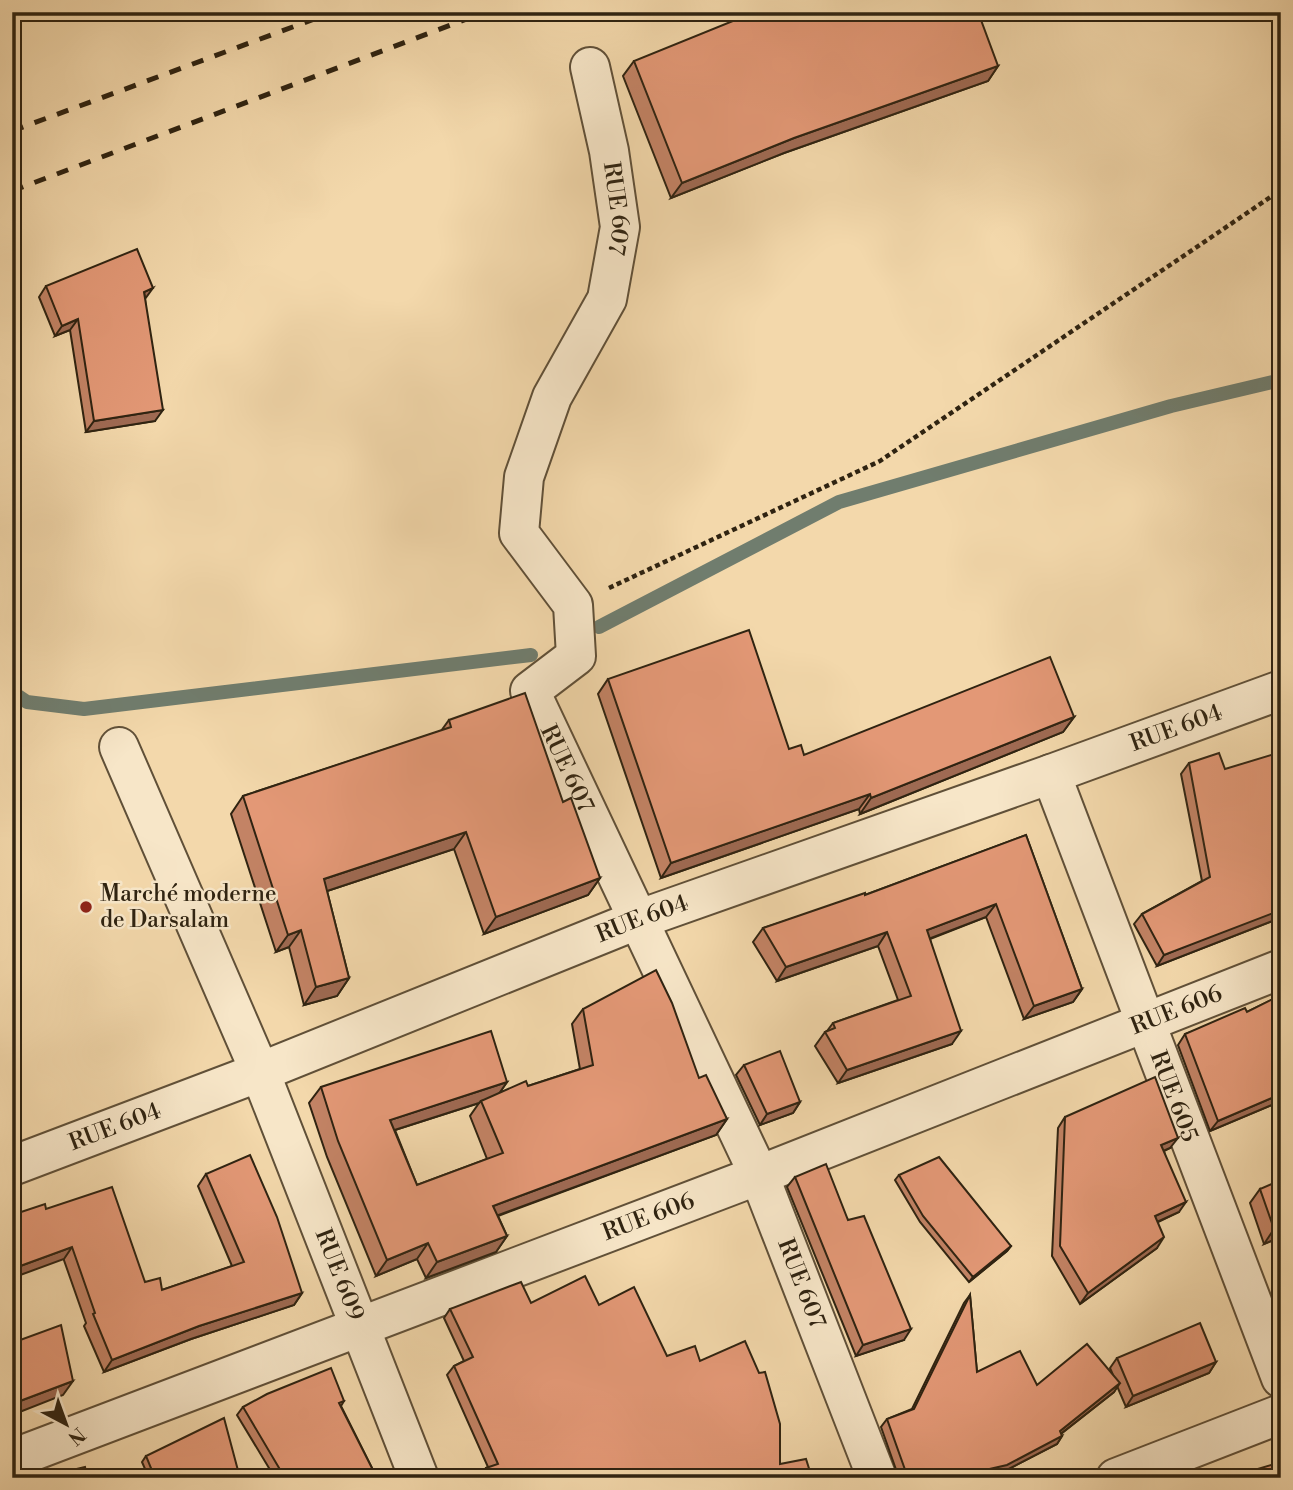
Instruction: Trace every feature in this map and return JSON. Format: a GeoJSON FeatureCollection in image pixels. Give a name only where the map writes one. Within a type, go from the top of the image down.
{"type":"FeatureCollection","features":[{"type":"Feature","properties":{"kind":"street","name":"RUE 607"},"geometry":{"type":"LineString","coordinates":[[590,67],[609,151],[620,227],[607,299],[552,397],[524,477],[519,533],[573,605],[576,656],[530,691],[759,1175],[877,1478]]}},
{"type":"Feature","properties":{"kind":"street","name":"RUE 604"},"geometry":{"type":"LineString","coordinates":[[12,1166],[260,1072],[637,920],[1281,690]]}},
{"type":"Feature","properties":{"kind":"street","name":"RUE 609"},"geometry":{"type":"LineString","coordinates":[[119,747],[260,1072],[419,1478]]}},
{"type":"Feature","properties":{"kind":"street","name":"RUE 605"},"geometry":{"type":"LineString","coordinates":[[1051,774],[1281,1378]]}},
{"type":"Feature","properties":{"kind":"street","name":"RUE 606"},"geometry":{"type":"LineString","coordinates":[[12,1459],[759,1175],[1281,969]]}},
{"type":"Feature","properties":{"kind":"street"},"geometry":{"type":"LineString","coordinates":[[1116,1478],[1281,1414]]}},
{"type":"Feature","properties":{"kind":"path"},"geometry":{"type":"LineString","coordinates":[[573,605],[880,461],[1281,190]]}},
{"type":"Feature","properties":{"kind":"building"},"geometry":{"type":"Polygon","coordinates":[[[755,12],[978,12],[998,66],[794,138],[682,183],[634,61],[755,12]]]}},
{"type":"Feature","properties":{"kind":"building"},"geometry":{"type":"Polygon","coordinates":[[[137,249],[153,288],[144,292],[163,410],[94,421],[78,319],[62,326],[46,286],[137,249]]]}},
{"type":"Feature","properties":{"kind":"building"},"geometry":{"type":"Polygon","coordinates":[[[749,630],[789,749],[801,745],[804,755],[1050,657],[1074,717],[871,798],[870,794],[671,863],[608,679],[749,630]]]}},
{"type":"Feature","properties":{"kind":"building"},"geometry":{"type":"Polygon","coordinates":[[[525,693],[563,802],[571,798],[600,878],[496,917],[466,832],[324,879],[349,978],[316,987],[301,930],[288,935],[243,796],[451,727],[449,720],[525,693]]]}},
{"type":"Feature","properties":{"kind":"building"},"geometry":{"type":"Polygon","coordinates":[[[1281,752],[1281,910],[1164,955],[1142,914],[1210,877],[1189,763],[1219,753],[1225,769],[1281,752]]]}},
{"type":"Feature","properties":{"kind":"building"},"geometry":{"type":"Polygon","coordinates":[[[1026,835],[1082,989],[1034,1006],[996,904],[927,930],[961,1031],[847,1070],[825,1032],[835,1028],[833,1023],[911,996],[887,932],[786,967],[763,928],[865,895],[1026,835]]]}},
{"type":"Feature","properties":{"kind":"building"},"geometry":{"type":"Polygon","coordinates":[[[656,970],[672,1003],[699,1078],[706,1075],[727,1119],[493,1206],[507,1236],[437,1262],[428,1243],[387,1260],[338,1141],[321,1087],[491,1031],[507,1082],[390,1120],[417,1185],[503,1153],[481,1101],[526,1081],[528,1086],[593,1065],[583,1009],[656,970]]]}},
{"type":"Feature","properties":{"kind":"building"},"geometry":{"type":"Polygon","coordinates":[[[1281,995],[1281,1094],[1218,1121],[1185,1034],[1245,1008],[1247,1012],[1281,995]]]}},
{"type":"Feature","properties":{"kind":"building"},"geometry":{"type":"Polygon","coordinates":[[[780,1051],[800,1102],[767,1114],[744,1065],[780,1051]]]}},
{"type":"Feature","properties":{"kind":"building"},"geometry":{"type":"Polygon","coordinates":[[[1155,1077],[1178,1138],[1161,1145],[1186,1202],[1155,1216],[1164,1237],[1088,1293],[1060,1246],[1065,1117],[1155,1077]]]}},
{"type":"Feature","properties":{"kind":"building"},"geometry":{"type":"Polygon","coordinates":[[[250,1155],[277,1217],[302,1293],[199,1326],[112,1360],[93,1314],[95,1313],[72,1247],[12,1269],[12,1215],[45,1204],[46,1209],[112,1187],[145,1282],[160,1278],[162,1290],[244,1262],[206,1174],[250,1155]]]}},
{"type":"Feature","properties":{"kind":"building"},"geometry":{"type":"Polygon","coordinates":[[[939,1157],[1011,1246],[973,1277],[923,1216],[899,1175],[939,1157]]]}},
{"type":"Feature","properties":{"kind":"building"},"geometry":{"type":"Polygon","coordinates":[[[826,1164],[848,1220],[864,1216],[911,1329],[863,1345],[795,1177],[826,1164]]]}},
{"type":"Feature","properties":{"kind":"building"},"geometry":{"type":"Polygon","coordinates":[[[1281,1180],[1281,1227],[1274,1229],[1260,1189],[1281,1180]]]}},
{"type":"Feature","properties":{"kind":"building"},"geometry":{"type":"Polygon","coordinates":[[[585,1276],[599,1305],[634,1287],[667,1356],[695,1346],[700,1361],[745,1341],[759,1373],[765,1372],[780,1424],[780,1464],[806,1459],[812,1478],[489,1478],[486,1468],[498,1464],[454,1366],[473,1357],[450,1309],[521,1282],[531,1303],[585,1276]]]}},
{"type":"Feature","properties":{"kind":"building"},"geometry":{"type":"Polygon","coordinates":[[[970,1295],[977,1372],[1020,1351],[1037,1385],[1087,1344],[1120,1383],[1060,1431],[1062,1436],[1007,1465],[961,1478],[908,1478],[887,1419],[914,1409],[970,1295]]]}},
{"type":"Feature","properties":{"kind":"building"},"geometry":{"type":"Polygon","coordinates":[[[1200,1323],[1216,1362],[1133,1396],[1117,1358],[1200,1323]]]}},
{"type":"Feature","properties":{"kind":"building"},"geometry":{"type":"Polygon","coordinates":[[[61,1325],[73,1381],[12,1404],[12,1343],[61,1325]]]}},
{"type":"Feature","properties":{"kind":"building"},"geometry":{"type":"Polygon","coordinates":[[[331,1368],[344,1401],[339,1403],[377,1478],[285,1478],[243,1407],[267,1394],[331,1368]]]}},
{"type":"Feature","properties":{"kind":"building"},"geometry":{"type":"Polygon","coordinates":[[[224,1418],[240,1478],[155,1478],[146,1456],[224,1418]]]}},
{"type":"Feature","properties":{"kind":"building"},"geometry":{"type":"Polygon","coordinates":[[[1278,1463],[1281,1478],[1227,1478],[1278,1463]]]}},
{"type":"Feature","properties":{"kind":"building"},"geometry":{"type":"Polygon","coordinates":[[[85,1467],[87,1478],[43,1477],[85,1467]]]}},
{"type":"Feature","properties":{"kind":"waterway"},"geometry":{"type":"LineString","coordinates":[[599,627],[839,502],[1171,406],[1281,380]]}},
{"type":"Feature","properties":{"kind":"waterway"},"geometry":{"type":"LineString","coordinates":[[12,692],[27,702],[84,709],[531,655]]}},
{"type":"Feature","properties":{"kind":"railway"},"geometry":{"type":"LineString","coordinates":[[12,131],[333,12]]}},
{"type":"Feature","properties":{"kind":"railway"},"geometry":{"type":"LineString","coordinates":[[12,191],[485,12]]}},
{"type":"Feature","properties":{"kind":"place","name":"Marché moderne de Darsalam"},"geometry":{"type":"Point","coordinates":[86,907]}}]}
